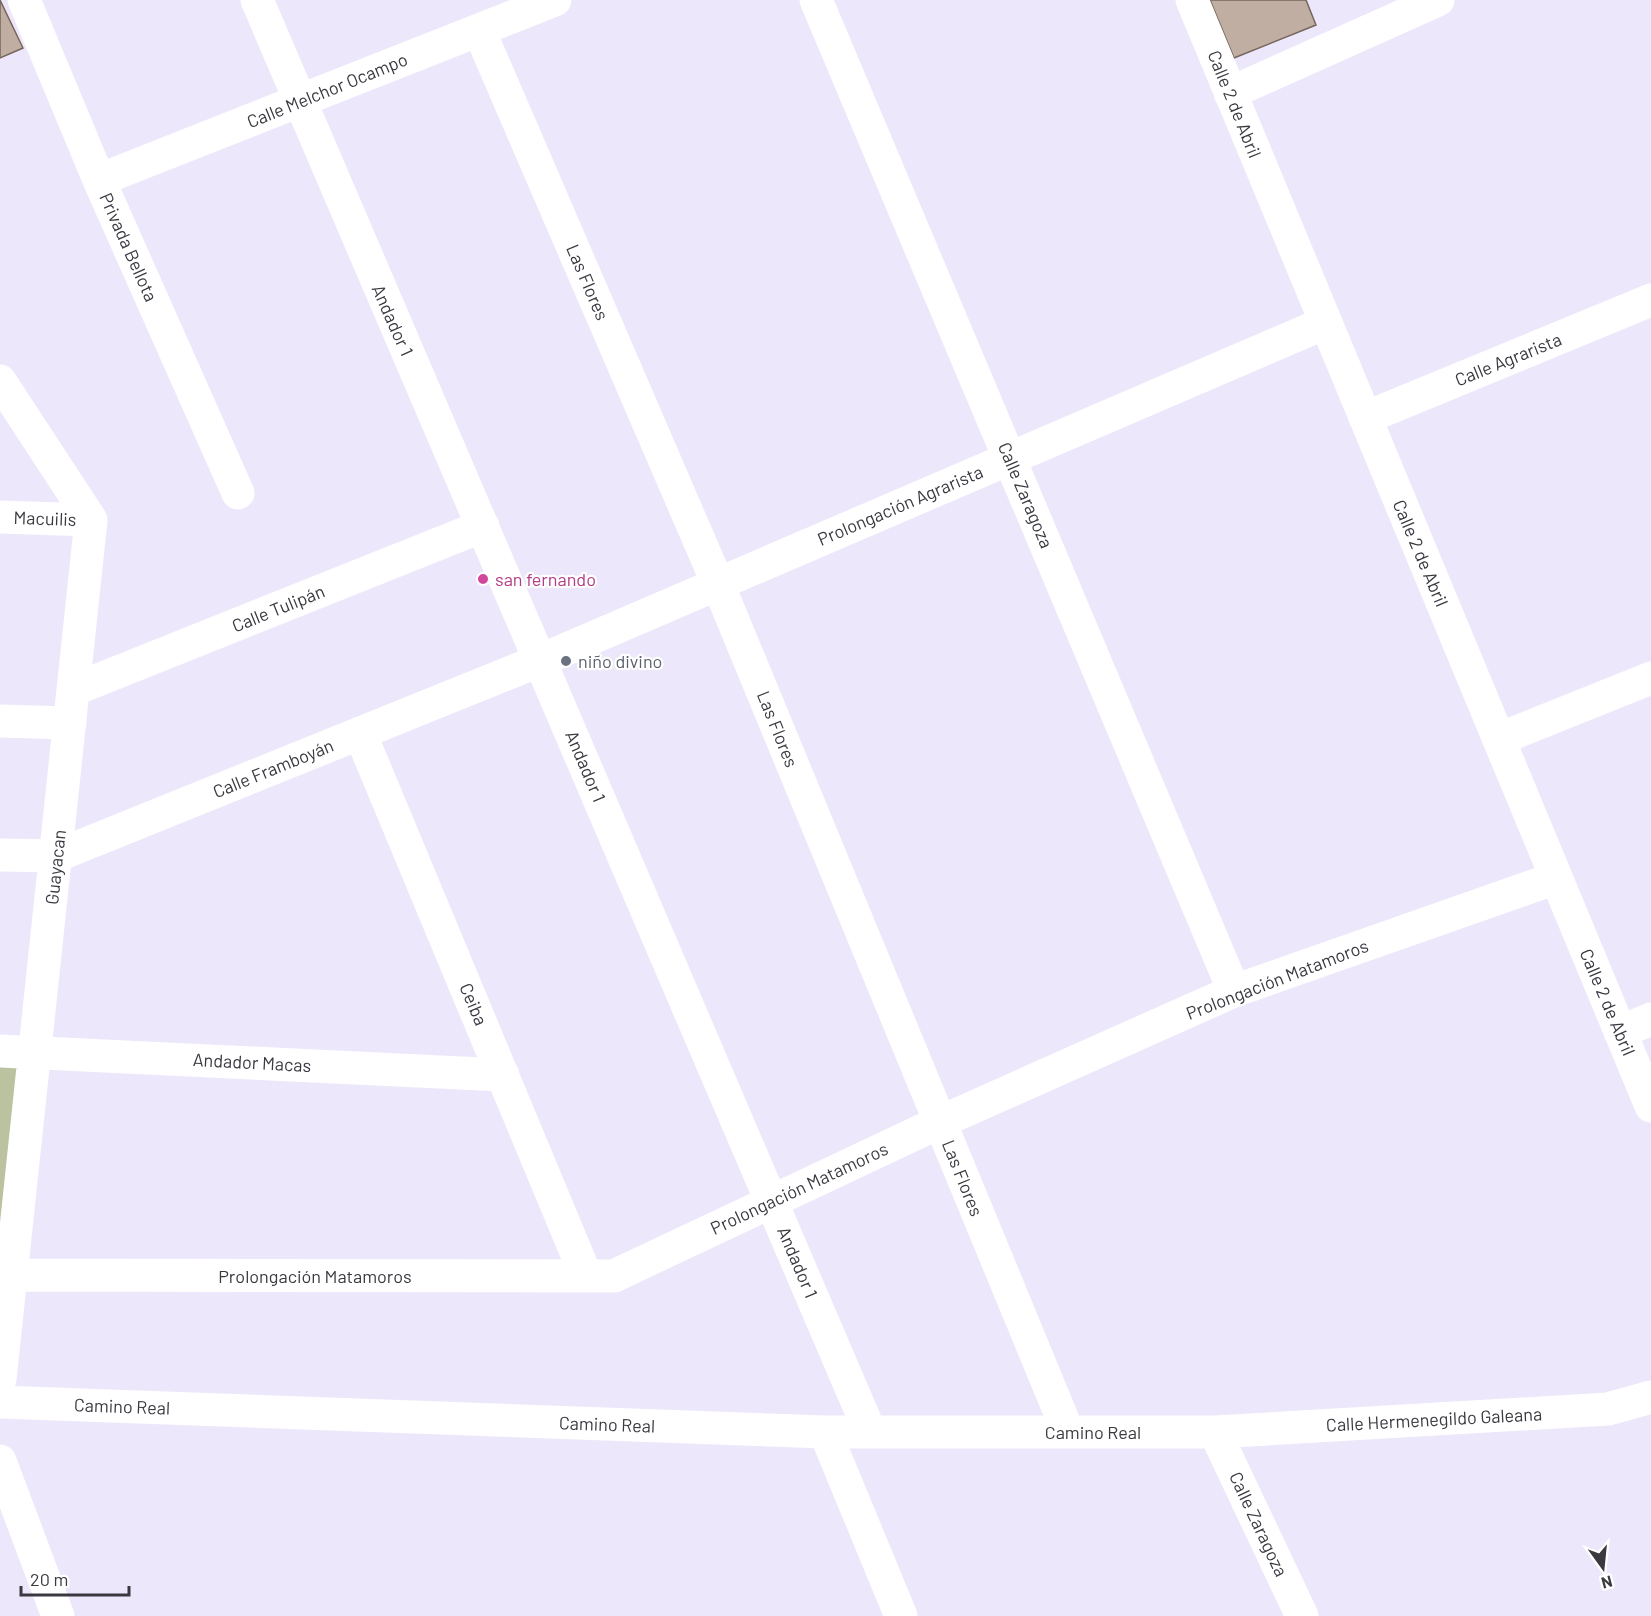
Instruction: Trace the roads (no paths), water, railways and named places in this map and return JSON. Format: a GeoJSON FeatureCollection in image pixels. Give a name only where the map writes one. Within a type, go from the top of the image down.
{"type":"FeatureCollection","features":[{"type":"Feature","properties":{"kind":"street","name":"Privada Bellota"},"geometry":{"type":"LineString","coordinates":[[24,0],[99,180],[238,493]]}},
{"type":"Feature","properties":{"kind":"street","name":"Andador 1"},"geometry":{"type":"LineString","coordinates":[[257,0],[298,101],[541,660],[870,1432]]}},
{"type":"Feature","properties":{"kind":"street","name":"Calle Melchor Ocampo"},"geometry":{"type":"LineString","coordinates":[[99,180],[555,0]]}},
{"type":"Feature","properties":{"kind":"street","name":"Calle Zaragoza"},"geometry":{"type":"LineString","coordinates":[[816,0],[1234,991]]}},
{"type":"Feature","properties":{"kind":"street","name":"Calle 2 de Abril"},"geometry":{"type":"LineString","coordinates":[[1192,0],[1651,1106]]}},
{"type":"Feature","properties":{"kind":"street"},"geometry":{"type":"LineString","coordinates":[[1230,93],[1438,0]]}},
{"type":"Feature","properties":{"kind":"street","name":"Las Flores"},"geometry":{"type":"LineString","coordinates":[[479,30],[718,584],[1068,1432]]}},
{"type":"Feature","properties":{"kind":"street","name":"Calle Agrarista"},"geometry":{"type":"LineString","coordinates":[[1365,418],[1651,300]]}},
{"type":"Feature","properties":{"kind":"street","name":"Prolongación Agrarista"},"geometry":{"type":"LineString","coordinates":[[541,660],[1325,322]]}},
{"type":"Feature","properties":{"kind":"street"},"geometry":{"type":"LineString","coordinates":[[0,381],[91,520]]}},
{"type":"Feature","properties":{"kind":"street","name":"Macuilis"},"geometry":{"type":"LineString","coordinates":[[0,517],[91,520]]}},
{"type":"Feature","properties":{"kind":"street","name":"Guayacan"},"geometry":{"type":"LineString","coordinates":[[0,1379],[5,1276],[36,1051],[91,520]]}},
{"type":"Feature","properties":{"kind":"street","name":"Calle Tulipán"},"geometry":{"type":"LineString","coordinates":[[74,690],[483,526]]}},
{"type":"Feature","properties":{"kind":"street","name":"Calle Framboyán"},"geometry":{"type":"LineString","coordinates":[[0,855],[56,856],[541,660]]}},
{"type":"Feature","properties":{"kind":"street"},"geometry":{"type":"LineString","coordinates":[[1498,740],[1651,678]]}},
{"type":"Feature","properties":{"kind":"street"},"geometry":{"type":"LineString","coordinates":[[0,721],[70,723]]}},
{"type":"Feature","properties":{"kind":"street","name":"Ceiba"},"geometry":{"type":"LineString","coordinates":[[360,733],[586,1276]]}},
{"type":"Feature","properties":{"kind":"street","name":"Prolongación Matamoros"},"geometry":{"type":"LineString","coordinates":[[5,1276],[614,1276],[940,1122],[1234,991],[1556,878]]}},
{"type":"Feature","properties":{"kind":"street"},"geometry":{"type":"LineString","coordinates":[[1620,1032],[1651,1019]]}},
{"type":"Feature","properties":{"kind":"street","name":"Andador Macas"},"geometry":{"type":"LineString","coordinates":[[0,1052],[36,1051],[503,1075]]}},
{"type":"Feature","properties":{"kind":"street","name":"Calle Hermenegildo Galeana"},"geometry":{"type":"LineString","coordinates":[[1215,1432],[1608,1409],[1651,1397]]}},
{"type":"Feature","properties":{"kind":"street","name":"Camino Real"},"geometry":{"type":"LineString","coordinates":[[0,1402],[825,1432],[1215,1432]]}},
{"type":"Feature","properties":{"kind":"street"},"geometry":{"type":"LineString","coordinates":[[825,1432],[901,1616]]}},
{"type":"Feature","properties":{"kind":"street","name":"Calle Zaragoza"},"geometry":{"type":"LineString","coordinates":[[1215,1432],[1302,1616]]}},
{"type":"Feature","properties":{"kind":"street"},"geometry":{"type":"LineString","coordinates":[[0,1461],[58,1616]]}},
{"type":"Feature","properties":{"kind":"place","name":"san fernando"},"geometry":{"type":"Point","coordinates":[483,579]}},
{"type":"Feature","properties":{"kind":"place","name":"niño divino"},"geometry":{"type":"Point","coordinates":[566,661]}}]}
